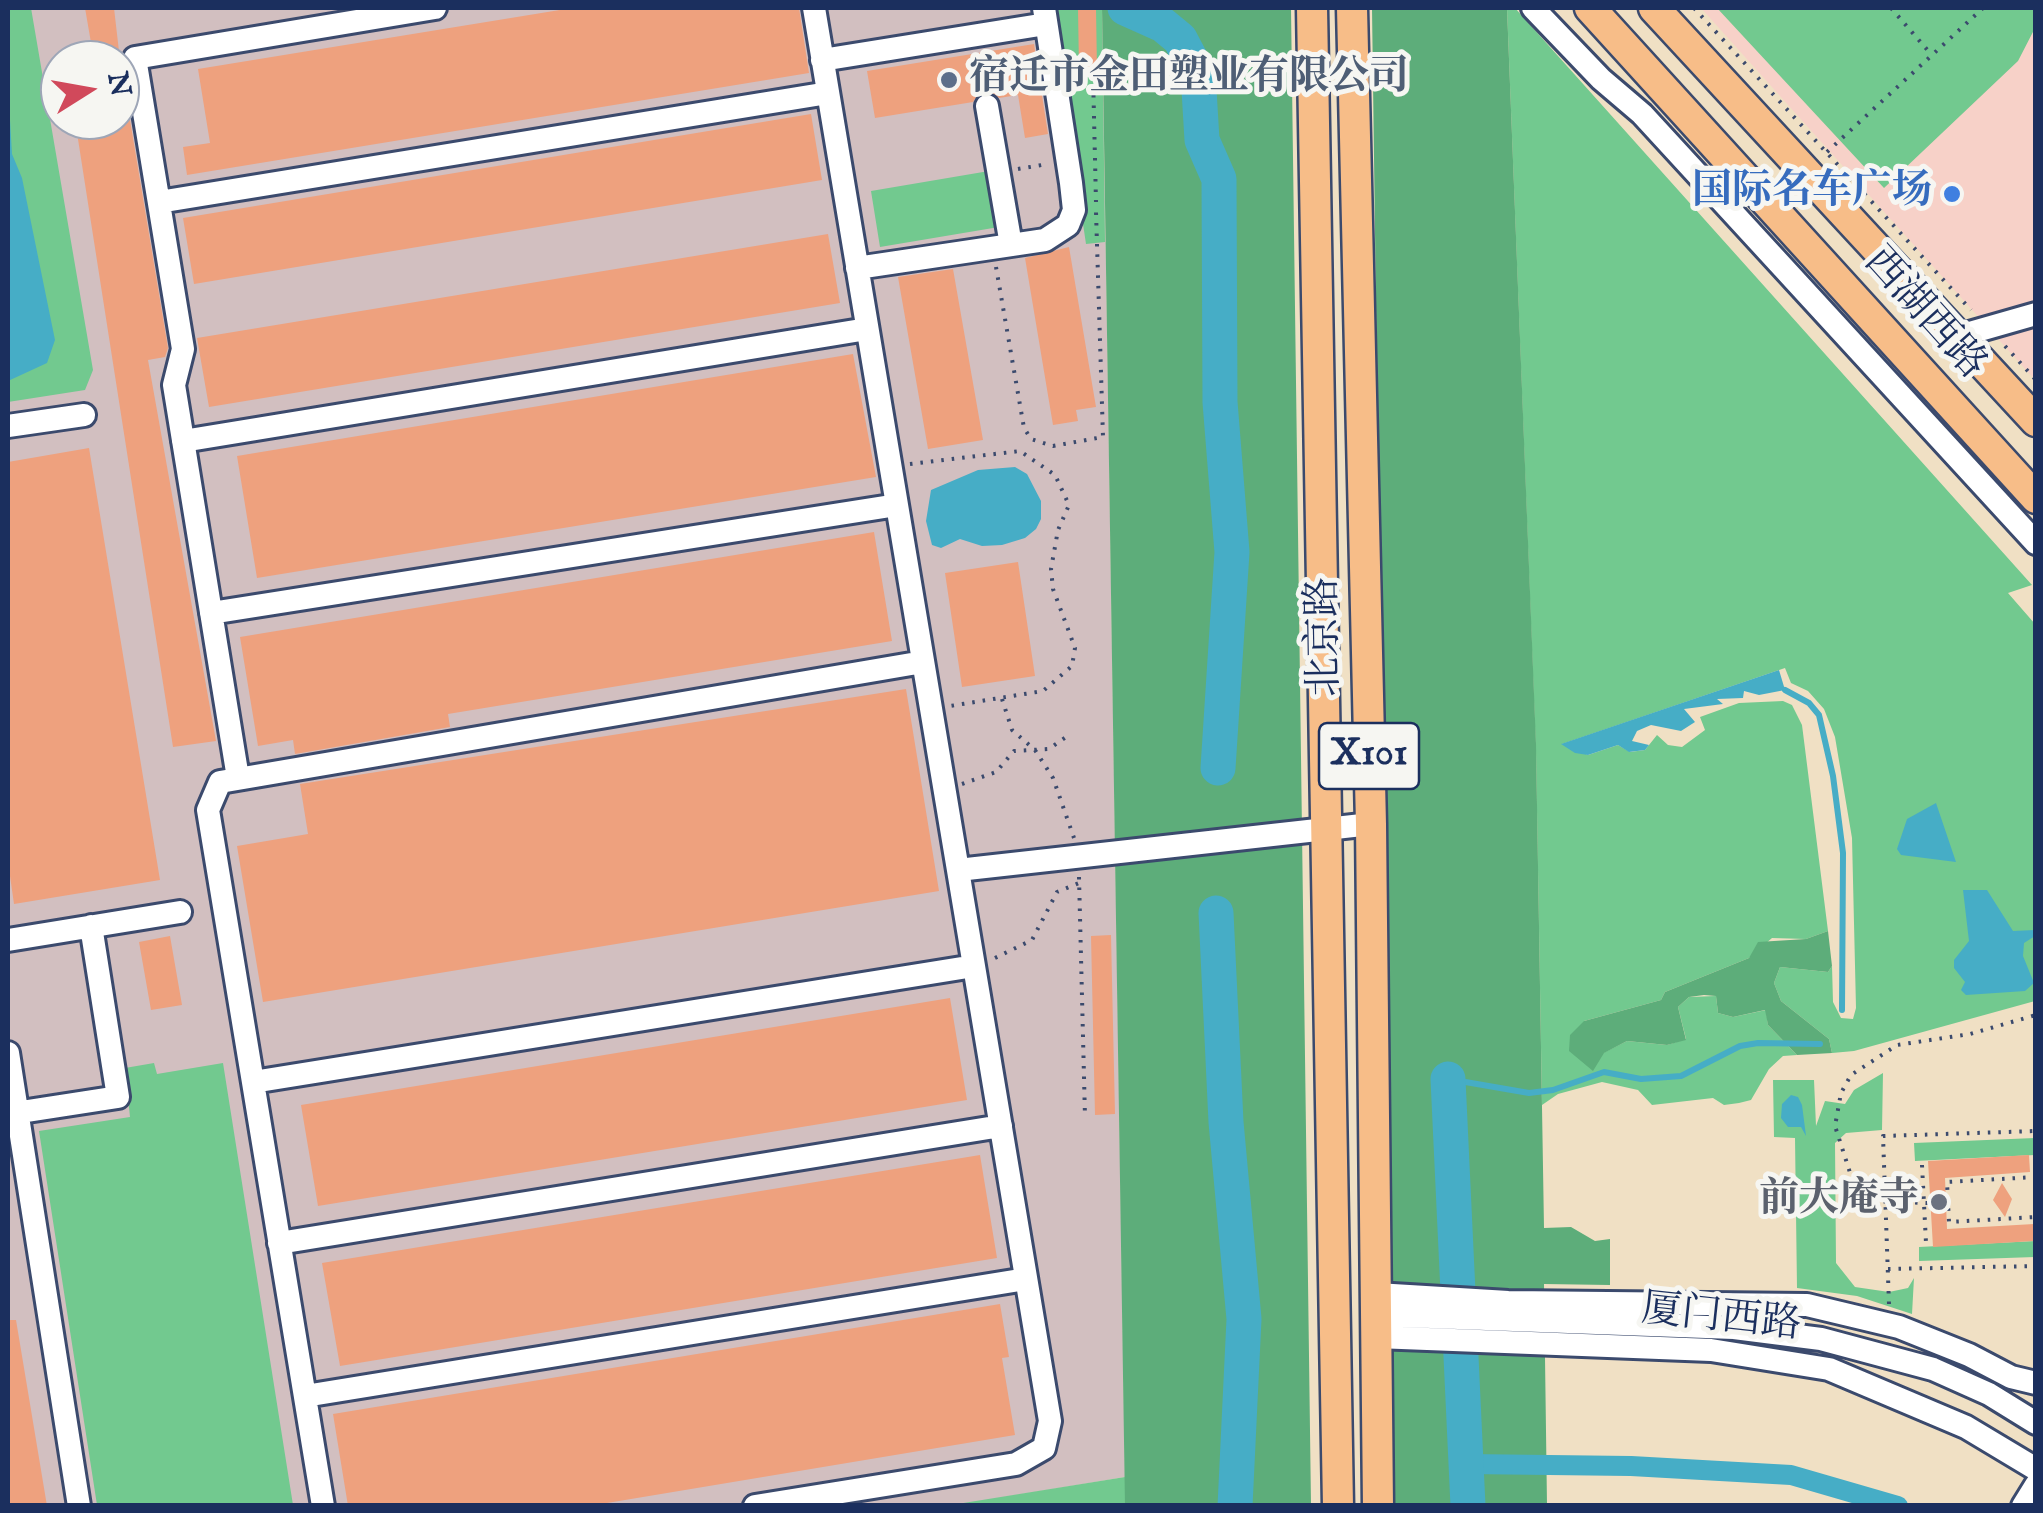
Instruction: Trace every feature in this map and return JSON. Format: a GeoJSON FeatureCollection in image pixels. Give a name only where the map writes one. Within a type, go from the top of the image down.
{"type":"FeatureCollection","features":[{"type":"Feature","properties":{"kind":"main road","name":"北京路"},"geometry":{"type":"LineString","coordinates":[[1312,8],[1330,829],[1338,1506]]}},
{"type":"Feature","properties":{"kind":"main road","name":"北京路"},"geometry":{"type":"LineString","coordinates":[[1352,8],[1371,824],[1378,1506]]}},
{"type":"Feature","properties":{"kind":"main road","name":"西湖西路"},"geometry":{"type":"LineString","coordinates":[[1590,8],[2036,498]]}},
{"type":"Feature","properties":{"kind":"main road","name":"西湖西路"},"geometry":{"type":"LineString","coordinates":[[1654,8],[1974,332],[2036,420]]}},
{"type":"Feature","properties":{"kind":"street"},"geometry":{"type":"LineString","coordinates":[[238,778],[174,385],[183,348],[135,58],[435,8]]}},
{"type":"Feature","properties":{"kind":"street"},"geometry":{"type":"LineString","coordinates":[[755,1506],[1016,1464],[1044,1448],[1050,1421],[814,8]]}},
{"type":"Feature","properties":{"kind":"street"},"geometry":{"type":"LineString","coordinates":[[1533,8],[1567,46],[1642,114],[2036,543]]}},
{"type":"Feature","properties":{"kind":"street"},"geometry":{"type":"LineString","coordinates":[[822,60],[1045,16],[1074,210],[1068,225],[1044,240],[857,268]]}},
{"type":"Feature","properties":{"kind":"street"},"geometry":{"type":"LineString","coordinates":[[159,202],[828,93]]}},
{"type":"Feature","properties":{"kind":"street"},"geometry":{"type":"LineString","coordinates":[[987,106],[998,172],[1002,246]]}},
{"type":"Feature","properties":{"kind":"street"},"geometry":{"type":"LineString","coordinates":[[1974,332],[2036,314]]}},
{"type":"Feature","properties":{"kind":"street"},"geometry":{"type":"LineString","coordinates":[[183,441],[867,329]]}},
{"type":"Feature","properties":{"kind":"street"},"geometry":{"type":"LineString","coordinates":[[8,426],[84,415]]}},
{"type":"Feature","properties":{"kind":"street"},"geometry":{"type":"LineString","coordinates":[[211,613],[897,505]]}},
{"type":"Feature","properties":{"kind":"street"},"geometry":{"type":"LineString","coordinates":[[323,1506],[208,810],[220,782],[923,662]]}},
{"type":"Feature","properties":{"kind":"street"},"geometry":{"type":"LineString","coordinates":[[958,870],[1371,824]]}},
{"type":"Feature","properties":{"kind":"street"},"geometry":{"type":"LineString","coordinates":[[8,940],[180,912]]}},
{"type":"Feature","properties":{"kind":"street"},"geometry":{"type":"LineString","coordinates":[[12,1113],[118,1096],[91,926]]}},
{"type":"Feature","properties":{"kind":"street"},"geometry":{"type":"LineString","coordinates":[[253,1082],[974,966]]}},
{"type":"Feature","properties":{"kind":"street"},"geometry":{"type":"LineString","coordinates":[[8,1053],[12,1113],[79,1506]]}},
{"type":"Feature","properties":{"kind":"street"},"geometry":{"type":"LineString","coordinates":[[280,1242],[1000,1126]]}},
{"type":"Feature","properties":{"kind":"street"},"geometry":{"type":"LineString","coordinates":[[304,1396],[1026,1279]]}},
{"type":"Feature","properties":{"kind":"street"},"geometry":{"type":"LineString","coordinates":[[1376,1315],[1508,1322],[1807,1305],[1888,1324],[1969,1354],[2011,1377],[2036,1383]]}},
{"type":"Feature","properties":{"kind":"street","name":"厦门西路"},"geometry":{"type":"LineString","coordinates":[[1376,1315],[1734,1328],[1821,1339],[1933,1369],[1989,1394],[2036,1423]]}},
{"type":"Feature","properties":{"kind":"street","name":"厦门西路"},"geometry":{"type":"LineString","coordinates":[[1508,1322],[1828,1369],[1966,1427],[2036,1469]]}},
{"type":"Feature","properties":{"kind":"street"},"geometry":{"type":"LineString","coordinates":[[2023,1506],[2036,1485]]}},
{"type":"Feature","properties":{"kind":"path"},"geometry":{"type":"LineString","coordinates":[[1694,8],[1827,152],[1974,332],[2036,380]]}},
{"type":"Feature","properties":{"kind":"path"},"geometry":{"type":"LineString","coordinates":[[1890,8],[1931,55]]}},
{"type":"Feature","properties":{"kind":"path"},"geometry":{"type":"LineString","coordinates":[[1827,152],[1983,8]]}},
{"type":"Feature","properties":{"kind":"path"},"geometry":{"type":"LineString","coordinates":[[1002,246],[1024,428],[1031,439],[1053,446],[1102,436],[1093,74]]}},
{"type":"Feature","properties":{"kind":"path"},"geometry":{"type":"LineString","coordinates":[[998,172],[1068,160]]}},
{"type":"Feature","properties":{"kind":"path"},"geometry":{"type":"LineString","coordinates":[[890,468],[1010,448],[1045,465],[1065,489],[1070,505],[1058,530],[1051,569],[1053,589],[1076,648],[1072,666],[1042,691],[931,709]]}},
{"type":"Feature","properties":{"kind":"path"},"geometry":{"type":"LineString","coordinates":[[1002,699],[1012,730],[1035,750],[1054,778],[1079,857],[1085,1116]]}},
{"type":"Feature","properties":{"kind":"path"},"geometry":{"type":"LineString","coordinates":[[944,788],[996,772],[1014,751],[1049,749],[1066,737]]}},
{"type":"Feature","properties":{"kind":"path"},"geometry":{"type":"LineString","coordinates":[[974,966],[1018,950],[1032,940],[1057,892],[1079,883]]}},
{"type":"Feature","properties":{"kind":"path"},"geometry":{"type":"LineString","coordinates":[[1926,1203],[1886,1205],[1862,1195],[1853,1182],[1836,1126],[1841,1093],[1851,1075],[1897,1044],[1970,1034],[2036,1015]]}},
{"type":"Feature","properties":{"kind":"path"},"geometry":{"type":"LineString","coordinates":[[1888,1324],[1884,1136],[2036,1131]]}},
{"type":"Feature","properties":{"kind":"path"},"geometry":{"type":"LineString","coordinates":[[1922,1165],[1926,1243]]}},
{"type":"Feature","properties":{"kind":"path"},"geometry":{"type":"LineString","coordinates":[[2036,1177],[1947,1182],[1949,1222],[2036,1217]]}},
{"type":"Feature","properties":{"kind":"path"},"geometry":{"type":"LineString","coordinates":[[1888,1269],[2036,1266]]}},
{"type":"Feature","properties":{"kind":"shaded area"},"geometry":{"type":"Polygon","coordinates":[[[8,8],[1102,8],[1125,1477],[951,1506],[8,1506],[8,8]]]}},
{"type":"Feature","properties":{"kind":"shaded area","name":"国际名车广场"},"geometry":{"type":"Polygon","coordinates":[[[1701,8],[2035,8],[2035,380],[1701,8]]]}},
{"type":"Feature","properties":{"kind":"green space"},"geometry":{"type":"Polygon","coordinates":[[[8,8],[31,8],[40,61],[40,140],[54,140],[93,370],[85,390],[8,402],[8,8]]]}},
{"type":"Feature","properties":{"kind":"green space"},"geometry":{"type":"Polygon","coordinates":[[[1051,8],[1102,8],[1105,242],[1086,244],[1051,8]]]}},
{"type":"Feature","properties":{"kind":"green space"},"geometry":{"type":"Polygon","coordinates":[[[1102,8],[1291,8],[1311,1505],[1125,1505],[1102,8]]]}},
{"type":"Feature","properties":{"kind":"green space"},"geometry":{"type":"Polygon","coordinates":[[[1372,8],[1507,8],[1536,744],[1544,1228],[1571,1227],[1595,1241],[1610,1239],[1610,1285],[1544,1284],[1547,1505],[1392,1505],[1372,8]]]}},
{"type":"Feature","properties":{"kind":"green space"},"geometry":{"type":"Polygon","coordinates":[[[1507,8],[1515,8],[2032,585],[2008,593],[2035,624],[2035,1001],[1854,1051],[1832,1053],[1829,1039],[1781,1001],[1774,983],[1780,967],[1828,972],[1832,966],[1833,1002],[1841,1018],[1853,1019],[1856,1008],[1852,838],[1835,737],[1824,709],[1808,691],[1791,683],[1785,668],[1562,744],[1588,755],[1618,745],[1630,752],[1645,750],[1657,735],[1668,745],[1682,747],[1705,730],[1700,717],[1739,703],[1783,701],[1792,705],[1802,725],[1828,931],[1806,939],[1772,938],[1749,958],[1665,992],[1661,1000],[1584,1021],[1603,1053],[1627,1041],[1667,1045],[1686,1039],[1678,1007],[1689,997],[1716,996],[1718,1013],[1733,1017],[1766,1010],[1768,1025],[1797,1055],[1783,1056],[1769,1069],[1751,1100],[1739,1103],[1724,1105],[1713,1098],[1652,1105],[1638,1090],[1602,1082],[1558,1094],[1542,1105],[1536,752],[1507,8]]]}},
{"type":"Feature","properties":{"kind":"green space"},"geometry":{"type":"Polygon","coordinates":[[[1717,8],[2035,8],[2035,28],[2018,61],[1884,188],[1717,8]]]}},
{"type":"Feature","properties":{"kind":"green space"},"geometry":{"type":"Polygon","coordinates":[[[989,171],[999,227],[880,247],[871,191],[989,171]]]}},
{"type":"Feature","properties":{"kind":"green space"},"geometry":{"type":"Polygon","coordinates":[[[1828,931],[1832,966],[1828,972],[1780,967],[1774,983],[1781,1001],[1829,1039],[1832,1053],[1797,1055],[1768,1025],[1765,1010],[1733,1017],[1718,1013],[1716,996],[1704,995],[1689,997],[1678,1007],[1686,1040],[1667,1045],[1627,1041],[1604,1053],[1593,1071],[1569,1051],[1570,1035],[1584,1021],[1661,1000],[1665,992],[1749,958],[1758,942],[1806,939],[1828,931]]]}},
{"type":"Feature","properties":{"kind":"green space"},"geometry":{"type":"Polygon","coordinates":[[[154,1063],[157,1074],[223,1063],[293,1505],[97,1505],[39,1131],[130,1117],[125,1068],[154,1063]]]}},
{"type":"Feature","properties":{"kind":"green space"},"geometry":{"type":"Polygon","coordinates":[[[1883,1073],[1882,1130],[1846,1133],[1835,1143],[1836,1263],[1855,1287],[1889,1292],[1908,1288],[1914,1278],[1912,1314],[1857,1296],[1797,1288],[1795,1138],[1774,1137],[1773,1080],[1814,1080],[1816,1126],[1825,1101],[1845,1104],[1854,1090],[1883,1073]]]}},
{"type":"Feature","properties":{"kind":"green space"},"geometry":{"type":"Polygon","coordinates":[[[2035,1138],[2035,1155],[1915,1161],[1914,1143],[2035,1138]]]}},
{"type":"Feature","properties":{"kind":"green space"},"geometry":{"type":"Polygon","coordinates":[[[2035,1241],[2035,1257],[1919,1261],[1919,1247],[2035,1241]]]}},
{"type":"Feature","properties":{"kind":"green space"},"geometry":{"type":"Polygon","coordinates":[[[1125,1477],[1125,1505],[951,1505],[1125,1477]]]}},
{"type":"Feature","properties":{"kind":"water"},"geometry":{"type":"Polygon","coordinates":[[[8,86],[12,154],[22,178],[55,340],[47,363],[8,381],[8,86]]]}},
{"type":"Feature","properties":{"kind":"water"},"geometry":{"type":"Polygon","coordinates":[[[1015,467],[1027,474],[1041,501],[1041,519],[1036,529],[1025,538],[1002,545],[982,546],[960,539],[941,548],[932,545],[926,521],[931,490],[978,470],[1015,467]]]}},
{"type":"Feature","properties":{"kind":"water"},"geometry":{"type":"Polygon","coordinates":[[[1779,670],[1785,690],[1759,695],[1744,691],[1743,698],[1717,699],[1723,704],[1684,709],[1695,722],[1681,731],[1651,725],[1637,731],[1632,741],[1649,745],[1645,750],[1629,752],[1618,745],[1588,755],[1575,753],[1561,744],[1779,670]]]}},
{"type":"Feature","properties":{"kind":"water"},"geometry":{"type":"Polygon","coordinates":[[[1936,803],[1956,862],[1901,855],[1897,849],[1907,819],[1936,803]]]}},
{"type":"Feature","properties":{"kind":"water"},"geometry":{"type":"Polygon","coordinates":[[[1963,890],[1987,890],[2013,931],[2035,930],[2035,936],[2024,943],[2023,956],[2034,983],[2025,991],[1966,995],[1961,990],[1965,982],[1954,968],[1954,960],[1969,941],[1963,890]]]}},
{"type":"Feature","properties":{"kind":"water"},"geometry":{"type":"Polygon","coordinates":[[[1791,1095],[1798,1097],[1802,1105],[1806,1136],[1801,1127],[1788,1127],[1781,1118],[1782,1104],[1791,1095]]]}},
{"type":"Feature","properties":{"kind":"building"},"geometry":{"type":"Polygon","coordinates":[[[85,8],[114,8],[118,40],[91,40],[85,8]]]}},
{"type":"Feature","properties":{"kind":"building"},"geometry":{"type":"Polygon","coordinates":[[[572,8],[799,8],[809,73],[187,175],[183,147],[210,143],[198,69],[572,8]]]}},
{"type":"Feature","properties":{"kind":"building"},"geometry":{"type":"Polygon","coordinates":[[[1078,8],[1096,8],[1097,70],[1079,70],[1078,8]]]}},
{"type":"Feature","properties":{"kind":"building"},"geometry":{"type":"Polygon","coordinates":[[[1034,44],[1048,134],[1025,138],[1018,95],[999,98],[991,92],[978,94],[973,102],[875,118],[867,71],[1034,44]]]}},
{"type":"Feature","properties":{"kind":"building"},"geometry":{"type":"Polygon","coordinates":[[[811,114],[822,180],[194,284],[183,218],[811,114]]]}},
{"type":"Feature","properties":{"kind":"building"},"geometry":{"type":"Polygon","coordinates":[[[78,140],[133,140],[168,348],[165,357],[148,360],[216,741],[173,747],[78,140]]]}},
{"type":"Feature","properties":{"kind":"building"},"geometry":{"type":"Polygon","coordinates":[[[828,234],[840,303],[209,407],[197,338],[828,234]]]}},
{"type":"Feature","properties":{"kind":"building"},"geometry":{"type":"Polygon","coordinates":[[[1069,247],[1096,407],[1076,410],[1078,421],[1053,425],[1025,258],[1069,247]]]}},
{"type":"Feature","properties":{"kind":"building"},"geometry":{"type":"Polygon","coordinates":[[[953,269],[983,440],[928,449],[898,277],[953,269]]]}},
{"type":"Feature","properties":{"kind":"building"},"geometry":{"type":"Polygon","coordinates":[[[853,354],[876,477],[257,578],[237,456],[853,354]]]}},
{"type":"Feature","properties":{"kind":"building"},"geometry":{"type":"Polygon","coordinates":[[[89,448],[160,880],[14,904],[8,862],[8,462],[89,448]]]}},
{"type":"Feature","properties":{"kind":"building"},"geometry":{"type":"Polygon","coordinates":[[[874,532],[892,641],[448,714],[450,727],[295,754],[293,740],[258,746],[240,637],[874,532]]]}},
{"type":"Feature","properties":{"kind":"building"},"geometry":{"type":"Polygon","coordinates":[[[1018,562],[1035,676],[962,687],[945,573],[1018,562]]]}},
{"type":"Feature","properties":{"kind":"building"},"geometry":{"type":"Polygon","coordinates":[[[906,689],[939,891],[263,1002],[237,846],[308,834],[300,784],[906,689]]]}},
{"type":"Feature","properties":{"kind":"building"},"geometry":{"type":"Polygon","coordinates":[[[1111,935],[1115,1114],[1095,1115],[1091,936],[1111,935]]]}},
{"type":"Feature","properties":{"kind":"building"},"geometry":{"type":"Polygon","coordinates":[[[170,936],[182,1005],[151,1010],[139,942],[170,936]]]}},
{"type":"Feature","properties":{"kind":"building"},"geometry":{"type":"Polygon","coordinates":[[[950,998],[967,1100],[318,1206],[301,1105],[950,998]]]}},
{"type":"Feature","properties":{"kind":"building"},"geometry":{"type":"Polygon","coordinates":[[[980,1155],[997,1258],[340,1366],[322,1263],[980,1155]]]}},
{"type":"Feature","properties":{"kind":"building"},"geometry":{"type":"Polygon","coordinates":[[[2029,1155],[2030,1172],[1945,1178],[1947,1229],[2034,1224],[2034,1241],[1933,1247],[1928,1161],[2029,1155]]]}},
{"type":"Feature","properties":{"kind":"building"},"geometry":{"type":"Polygon","coordinates":[[[2002,1183],[2012,1199],[2005,1217],[1993,1200],[2002,1183]]]}},
{"type":"Feature","properties":{"kind":"building"},"geometry":{"type":"Polygon","coordinates":[[[1000,1304],[1009,1357],[1002,1358],[1015,1435],[589,1506],[348,1506],[333,1414],[1000,1304]]]}},
{"type":"Feature","properties":{"kind":"building"},"geometry":{"type":"Polygon","coordinates":[[[8,1320],[16,1320],[47,1506],[8,1506],[8,1320]]]}},
{"type":"Feature","properties":{"kind":"waterway"},"geometry":{"type":"LineString","coordinates":[[1125,8],[1163,25],[1180,39],[1198,73],[1202,140],[1219,179],[1220,402],[1232,552],[1218,768]]}},
{"type":"Feature","properties":{"kind":"waterway"},"geometry":{"type":"LineString","coordinates":[[1785,690],[1809,703],[1819,715],[1833,776],[1843,853],[1842,1010]]}},
{"type":"Feature","properties":{"kind":"waterway"},"geometry":{"type":"LineString","coordinates":[[1216,913],[1226,1122],[1244,1319],[1235,1506]]}},
{"type":"Feature","properties":{"kind":"waterway"},"geometry":{"type":"LineString","coordinates":[[1448,1079],[1529,1093],[1553,1090],[1604,1072],[1641,1079],[1681,1076],[1740,1046],[1820,1044]]}},
{"type":"Feature","properties":{"kind":"waterway"},"geometry":{"type":"LineString","coordinates":[[1448,1079],[1468,1506]]}},
{"type":"Feature","properties":{"kind":"waterway"},"geometry":{"type":"LineString","coordinates":[[1466,1464],[1631,1466],[1791,1475],[1898,1506]]}},
{"type":"Feature","properties":{"kind":"place","name":"宿迁市金田塑业有限公司"},"geometry":{"type":"Point","coordinates":[949,80]}},
{"type":"Feature","properties":{"kind":"place","name":"国际名车广场"},"geometry":{"type":"Point","coordinates":[1952,194]}},
{"type":"Feature","properties":{"kind":"place","name":"前大庵寺"},"geometry":{"type":"Point","coordinates":[1939,1202]}}]}
